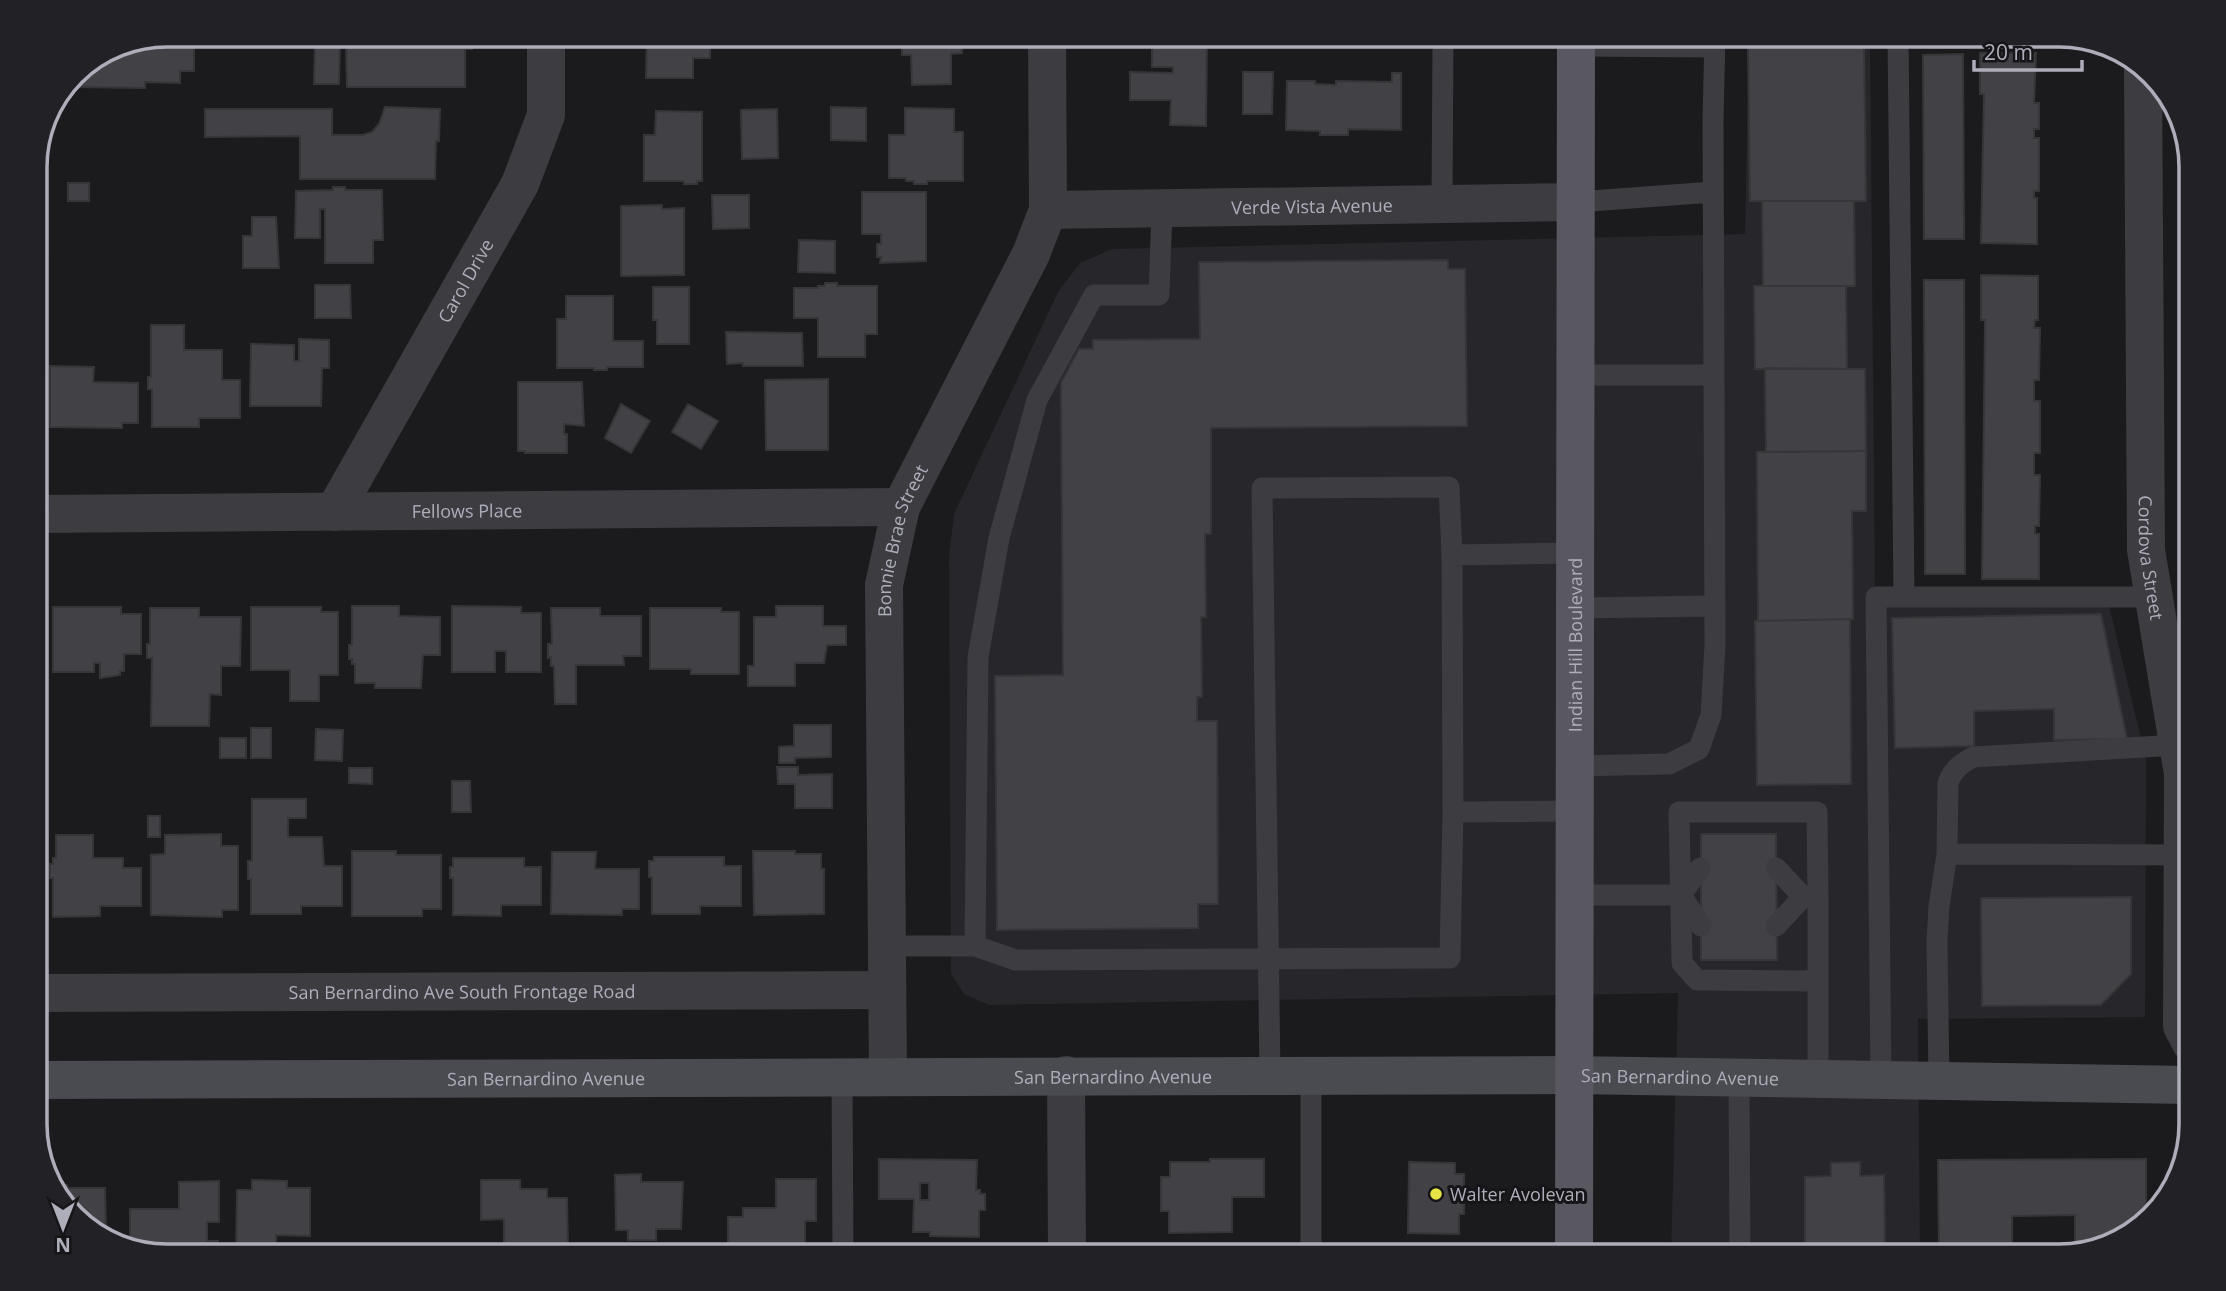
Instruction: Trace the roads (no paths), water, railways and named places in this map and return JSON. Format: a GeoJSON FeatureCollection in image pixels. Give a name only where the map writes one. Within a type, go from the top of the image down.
{"type":"FeatureCollection","features":[{"type":"Feature","properties":{"kind":"main road","name":"Indian Hill Boulevard"},"geometry":{"type":"LineString","coordinates":[[1574,1244],[1576,47]]}},
{"type":"Feature","properties":{"kind":"main road","name":"San Bernardino Avenue"},"geometry":{"type":"LineString","coordinates":[[48,1080],[1573,1075],[2179,1085]]}},
{"type":"Feature","properties":{"kind":"street","name":"Carol Drive"},"geometry":{"type":"LineString","coordinates":[[334,512],[520,184],[546,115],[546,47]]}},
{"type":"Feature","properties":{"kind":"street","name":"Bonnie Brae Street"},"geometry":{"type":"LineString","coordinates":[[888,1077],[884,585],[901,508],[1031,254],[1048,211],[1047,47]]}},
{"type":"Feature","properties":{"kind":"street","name":"Cordova Street"},"geometry":{"type":"LineString","coordinates":[[2143,81],[2146,550],[2179,749]]}},
{"type":"Feature","properties":{"kind":"street","name":"Verde Vista Avenue"},"geometry":{"type":"LineString","coordinates":[[1048,211],[1577,202]]}},
{"type":"Feature","properties":{"kind":"street","name":"Fellows Place"},"geometry":{"type":"LineString","coordinates":[[48,514],[901,508]]}},
{"type":"Feature","properties":{"kind":"street","name":"San Bernardino Ave South Frontage Road"},"geometry":{"type":"LineString","coordinates":[[48,993],[887,990]]}},
{"type":"Feature","properties":{"kind":"street"},"geometry":{"type":"LineString","coordinates":[[1066,1075],[1067,1244]]}},
{"type":"Feature","properties":{"kind":"lane"},"geometry":{"type":"LineString","coordinates":[[1442,204],[1443,47]]}},
{"type":"Feature","properties":{"kind":"lane"},"geometry":{"type":"LineString","coordinates":[[1574,766],[1669,765],[1699,749],[1711,715],[1714,606],[1715,47]]}},
{"type":"Feature","properties":{"kind":"lane"},"geometry":{"type":"LineString","coordinates":[[1898,47],[1904,596]]}},
{"type":"Feature","properties":{"kind":"lane"},"geometry":{"type":"LineString","coordinates":[[1577,202],[1713,192]]}},
{"type":"Feature","properties":{"kind":"lane"},"geometry":{"type":"LineString","coordinates":[[975,946],[978,657],[999,538],[1037,400],[1094,295],[1159,295],[1162,209]]}},
{"type":"Feature","properties":{"kind":"lane"},"geometry":{"type":"LineString","coordinates":[[1576,375],[1713,375]]}},
{"type":"Feature","properties":{"kind":"lane"},"geometry":{"type":"LineString","coordinates":[[887,946],[975,946],[1016,960],[1268,958],[1450,958],[1453,812],[1450,487],[1262,488],[1268,958],[1270,1075]]}},
{"type":"Feature","properties":{"kind":"lane"},"geometry":{"type":"LineString","coordinates":[[1452,555],[1575,553]]}},
{"type":"Feature","properties":{"kind":"lane"},"geometry":{"type":"LineString","coordinates":[[1881,1080],[1876,597],[2152,597]]}},
{"type":"Feature","properties":{"kind":"lane"},"geometry":{"type":"LineString","coordinates":[[1574,607],[1714,606]]}},
{"type":"Feature","properties":{"kind":"lane"},"geometry":{"type":"LineString","coordinates":[[1939,1081],[1937,941],[1947,854],[1948,783],[1952,773],[1960,764],[1973,757],[2178,745]]}},
{"type":"Feature","properties":{"kind":"lane"},"geometry":{"type":"LineString","coordinates":[[1453,812],[1574,811]]}},
{"type":"Feature","properties":{"kind":"lane"},"geometry":{"type":"LineString","coordinates":[[1818,981],[1697,980],[1682,963],[1679,812],[1817,812],[1811,897],[1818,981],[1818,1079]]}},
{"type":"Feature","properties":{"kind":"lane"},"geometry":{"type":"LineString","coordinates":[[1947,854],[2179,855]]}},
{"type":"Feature","properties":{"kind":"lane"},"geometry":{"type":"LineString","coordinates":[[1681,895],[1700,868]]}},
{"type":"Feature","properties":{"kind":"lane"},"geometry":{"type":"LineString","coordinates":[[1776,868],[1811,897]]}},
{"type":"Feature","properties":{"kind":"lane"},"geometry":{"type":"LineString","coordinates":[[1573,895],[1681,895]]}},
{"type":"Feature","properties":{"kind":"lane"},"geometry":{"type":"LineString","coordinates":[[1681,895],[1701,926]]}},
{"type":"Feature","properties":{"kind":"lane"},"geometry":{"type":"LineString","coordinates":[[1776,926],[1811,897]]}},
{"type":"Feature","properties":{"kind":"lane"},"geometry":{"type":"LineString","coordinates":[[1311,1075],[1311,1244]]}},
{"type":"Feature","properties":{"kind":"lane"},"geometry":{"type":"LineString","coordinates":[[842,1077],[843,1244]]}},
{"type":"Feature","properties":{"kind":"lane"},"geometry":{"type":"LineString","coordinates":[[1740,1078],[1740,1244]]}},
{"type":"Feature","properties":{"kind":"place","name":"Walter Avolevan"},"geometry":{"type":"Point","coordinates":[1436,1194]}}]}
